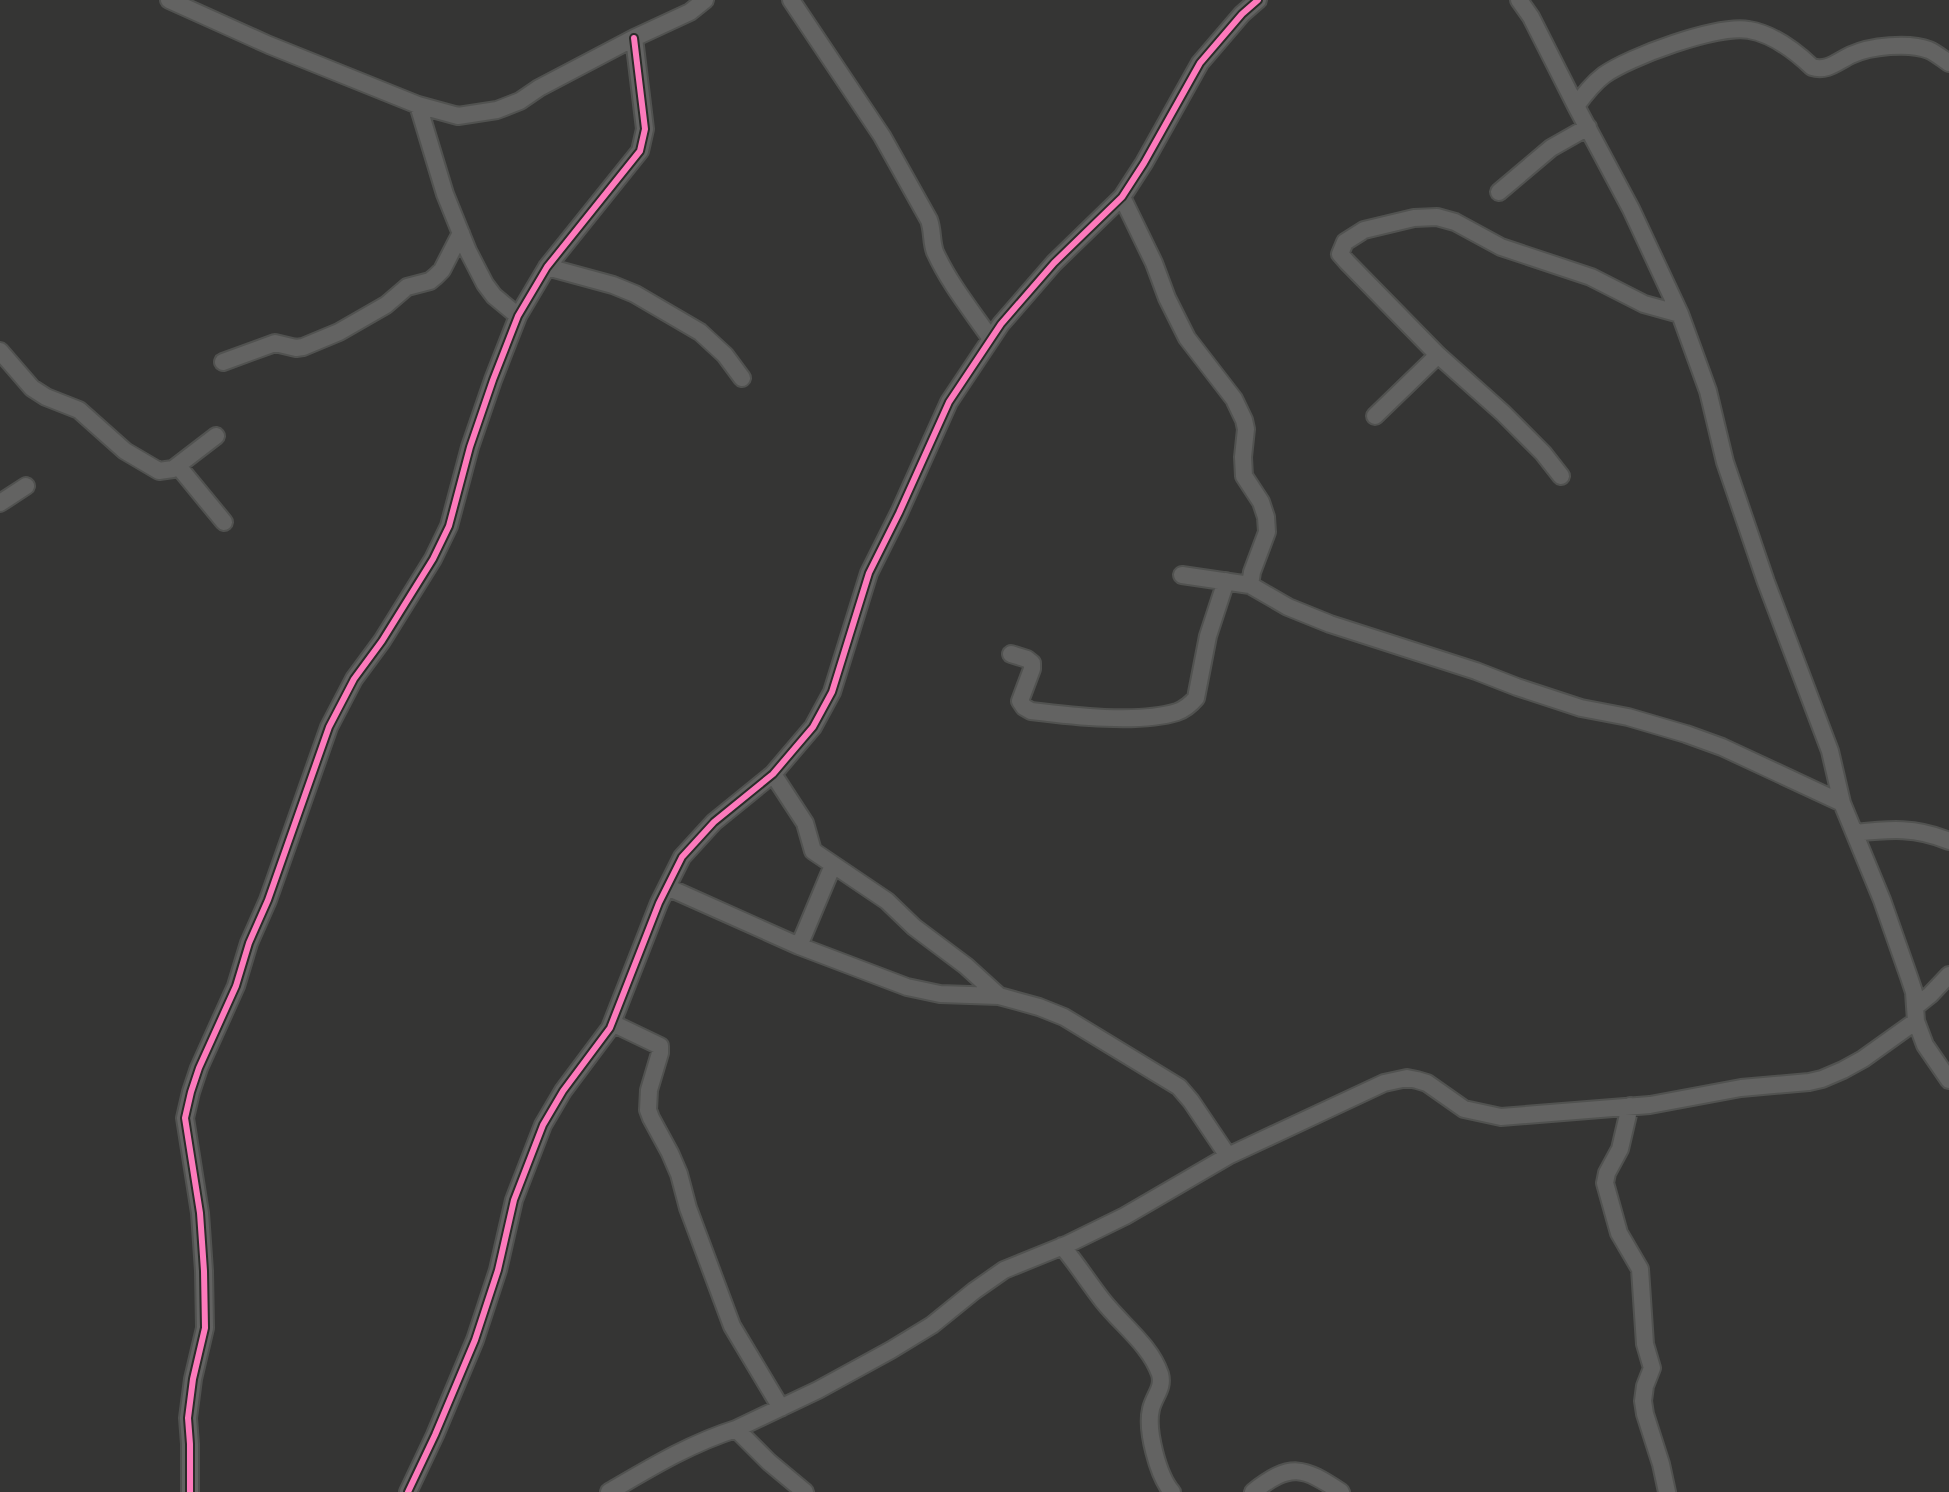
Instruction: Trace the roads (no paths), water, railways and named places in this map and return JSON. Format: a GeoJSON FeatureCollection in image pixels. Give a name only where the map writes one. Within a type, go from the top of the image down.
{"type":"FeatureCollection","features":[{"type":"Feature","properties":{"kind":"street"},"geometry":{"type":"LineString","coordinates":[[169,0],[269,45],[418,105],[458,116],[497,110],[520,101],[539,88],[634,38],[690,12],[705,0]]}},
{"type":"Feature","properties":{"kind":"street"},"geometry":{"type":"LineString","coordinates":[[791,0],[882,136],[929,220],[932,228],[932,242],[946,275],[991,339]]}},
{"type":"Feature","properties":{"kind":"street"},"geometry":{"type":"LineString","coordinates":[[408,1492],[475,1340],[498,1270],[514,1200],[543,1125],[557,1100],[612,1023],[667,887],[682,857],[702,834],[757,785],[773,774],[813,727],[832,692],[869,573],[949,402],[1001,324],[1054,263],[1122,197],[1144,164],[1200,63],[1242,14],[1258,0]]}},
{"type":"Feature","properties":{"kind":"street"},"geometry":{"type":"LineString","coordinates":[[1519,0],[1531,17],[1631,209],[1680,314],[1708,391],[1725,462],[1762,571],[1830,751],[1842,803],[1909,977],[1914,992],[1915,1014],[1925,1045],[1949,1080]]}},
{"type":"Feature","properties":{"kind":"street"},"geometry":{"type":"LineString","coordinates":[[1576,106],[1593,85],[1624,64],[1659,49],[1729,30],[1748,29],[1775,38],[1812,67],[1818,69],[1830,66],[1852,54],[1878,47],[1916,47],[1929,50],[1949,63]]}},
{"type":"Feature","properties":{"kind":"street"},"geometry":{"type":"LineString","coordinates":[[190,1492],[188,1418],[205,1328],[200,1213],[185,1118],[191,1092],[199,1068],[236,986],[249,944],[268,900],[329,727],[354,679],[382,641],[433,559],[449,526],[470,447],[518,316],[547,267],[640,151],[645,129],[634,38]]}},
{"type":"Feature","properties":{"kind":"street"},"geometry":{"type":"LineString","coordinates":[[418,105],[445,194],[485,284],[502,304],[518,316]]}},
{"type":"Feature","properties":{"kind":"street"},"geometry":{"type":"LineString","coordinates":[[1498,192],[1551,148],[1588,127]]}},
{"type":"Feature","properties":{"kind":"street"},"geometry":{"type":"LineString","coordinates":[[1122,197],[1187,338],[1234,399],[1244,420],[1246,429],[1243,457],[1244,476],[1264,510],[1268,532],[1252,572],[1250,585]]}},
{"type":"Feature","properties":{"kind":"street"},"geometry":{"type":"LineString","coordinates":[[1562,476],[1543,453],[1503,413],[1438,355],[1347,262],[1340,254],[1345,242],[1364,230],[1392,222],[1437,217],[1455,222],[1501,247],[1590,277],[1644,304],[1680,314]]}},
{"type":"Feature","properties":{"kind":"street"},"geometry":{"type":"LineString","coordinates":[[222,362],[268,344],[303,347],[339,333],[386,305],[407,287],[430,281],[442,270],[461,233]]}},
{"type":"Feature","properties":{"kind":"street"},"geometry":{"type":"LineString","coordinates":[[547,267],[613,285],[635,294],[700,332],[725,355],[742,378]]}},
{"type":"Feature","properties":{"kind":"street"},"geometry":{"type":"LineString","coordinates":[[0,351],[32,388],[46,397],[79,410],[125,451],[159,471],[178,466],[216,436]]}},
{"type":"Feature","properties":{"kind":"street"},"geometry":{"type":"LineString","coordinates":[[1375,416],[1438,355]]}},
{"type":"Feature","properties":{"kind":"street"},"geometry":{"type":"LineString","coordinates":[[178,466],[224,522]]}},
{"type":"Feature","properties":{"kind":"street"},"geometry":{"type":"LineString","coordinates":[[0,503],[26,486]]}},
{"type":"Feature","properties":{"kind":"street"},"geometry":{"type":"LineString","coordinates":[[1182,575],[1250,585],[1288,607],[1330,624],[1581,708],[1658,725],[1722,747],[1842,803]]}},
{"type":"Feature","properties":{"kind":"street"},"geometry":{"type":"LineString","coordinates":[[1011,654],[1032,663],[1032,669],[1020,701],[1031,711],[1082,717],[1139,717],[1166,715],[1180,711],[1196,698],[1208,636],[1226,581]]}},
{"type":"Feature","properties":{"kind":"street"},"geometry":{"type":"LineString","coordinates":[[773,774],[805,823],[813,851],[887,901],[999,996]]}},
{"type":"Feature","properties":{"kind":"street"},"geometry":{"type":"LineString","coordinates":[[1855,833],[1895,828],[1918,831],[1949,841]]}},
{"type":"Feature","properties":{"kind":"street"},"geometry":{"type":"LineString","coordinates":[[799,946],[833,865]]}},
{"type":"Feature","properties":{"kind":"street"},"geometry":{"type":"LineString","coordinates":[[667,887],[799,946],[907,987],[940,994],[999,996],[1039,1007],[1064,1017],[1179,1087],[1228,1156]]}},
{"type":"Feature","properties":{"kind":"street"},"geometry":{"type":"LineString","coordinates":[[609,1492],[676,1454],[719,1434],[736,1429],[818,1390],[891,1350],[932,1325],[1004,1270],[1125,1216],[1228,1156],[1384,1083],[1407,1078],[1427,1083],[1464,1109],[1501,1116],[1650,1105],[1742,1088],[1809,1082],[1822,1079],[1863,1059],[1915,1014],[1949,975]]}},
{"type":"Feature","properties":{"kind":"street"},"geometry":{"type":"LineString","coordinates":[[612,1023],[660,1046],[649,1090],[648,1110],[679,1174],[688,1208],[732,1326],[780,1408]]}},
{"type":"Feature","properties":{"kind":"street"},"geometry":{"type":"LineString","coordinates":[[1630,1106],[1620,1149],[1607,1173],[1605,1184],[1619,1233],[1641,1269],[1645,1344],[1652,1368],[1645,1386],[1643,1401],[1667,1492]]}},
{"type":"Feature","properties":{"kind":"street"},"geometry":{"type":"LineString","coordinates":[[1062,1246],[1103,1301],[1150,1355],[1158,1371],[1161,1382],[1150,1410],[1152,1438],[1162,1475],[1172,1492]]}},
{"type":"Feature","properties":{"kind":"street"},"geometry":{"type":"LineString","coordinates":[[736,1429],[769,1462],[805,1492]]}},
{"type":"Feature","properties":{"kind":"street"},"geometry":{"type":"LineString","coordinates":[[1253,1492],[1277,1476],[1303,1471],[1315,1475],[1341,1492]]}}]}
